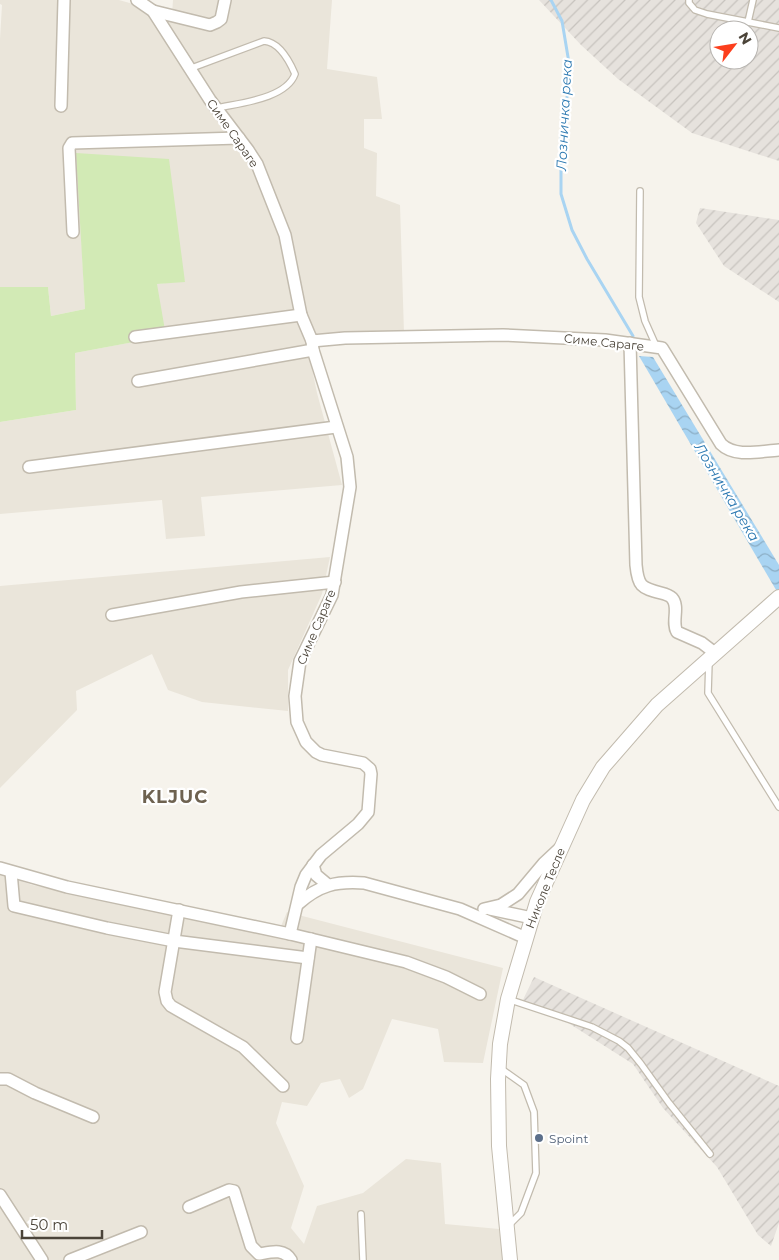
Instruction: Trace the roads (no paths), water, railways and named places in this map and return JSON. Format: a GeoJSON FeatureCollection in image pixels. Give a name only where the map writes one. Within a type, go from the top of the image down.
{"type":"FeatureCollection","features":[{"type":"Feature","properties":{"kind":"street"},"geometry":{"type":"LineString","coordinates":[[62,106],[64,0]]}},
{"type":"Feature","properties":{"kind":"street","name":"Симе Сараге"},"geometry":{"type":"LineString","coordinates":[[137,0],[153,11],[216,109],[239,138],[256,164],[285,235],[301,315],[313,346],[336,427],[347,457],[350,487],[335,582],[328,607],[300,661],[296,696],[297,722],[306,742],[322,756],[362,763],[370,769],[370,806],[365,817],[321,855],[306,875],[301,887],[290,934]]}},
{"type":"Feature","properties":{"kind":"street"},"geometry":{"type":"LineString","coordinates":[[153,11],[210,24],[222,19],[225,0]]}},
{"type":"Feature","properties":{"kind":"street"},"geometry":{"type":"LineString","coordinates":[[73,232],[69,148],[72,143],[239,138]]}},
{"type":"Feature","properties":{"kind":"street"},"geometry":{"type":"LineString","coordinates":[[136,337],[301,315]]}},
{"type":"Feature","properties":{"kind":"street","name":"Симе Сараге"},"geometry":{"type":"LineString","coordinates":[[313,346],[345,338],[503,335],[605,340],[662,348],[725,448],[737,452],[779,450]]}},
{"type":"Feature","properties":{"kind":"street"},"geometry":{"type":"LineString","coordinates":[[630,344],[637,578],[645,589],[669,595],[674,600],[674,627],[676,632],[702,642],[712,656]]}},
{"type":"Feature","properties":{"kind":"street"},"geometry":{"type":"LineString","coordinates":[[138,381],[313,346]]}},
{"type":"Feature","properties":{"kind":"street"},"geometry":{"type":"LineString","coordinates":[[29,467],[336,427]]}},
{"type":"Feature","properties":{"kind":"street"},"geometry":{"type":"LineString","coordinates":[[112,615],[242,592],[335,582]]}},
{"type":"Feature","properties":{"kind":"street","name":"Николе Тесле"},"geometry":{"type":"LineString","coordinates":[[510,1260],[500,1146],[498,1067],[508,999],[537,902],[583,800],[604,767],[657,704],[774,601]]}},
{"type":"Feature","properties":{"kind":"street"},"geometry":{"type":"LineString","coordinates":[[484,909],[502,904],[518,894],[544,863],[562,846]]}},
{"type":"Feature","properties":{"kind":"street"},"geometry":{"type":"LineString","coordinates":[[313,865],[316,875],[328,885]]}},
{"type":"Feature","properties":{"kind":"street"},"geometry":{"type":"LineString","coordinates":[[0,868],[67,887],[290,934],[406,962],[446,977],[480,994]]}},
{"type":"Feature","properties":{"kind":"street"},"geometry":{"type":"LineString","coordinates":[[12,872],[14,906],[107,928],[174,941],[308,958]]}},
{"type":"Feature","properties":{"kind":"street"},"geometry":{"type":"LineString","coordinates":[[298,904],[305,897],[328,885],[348,882],[364,883],[460,909],[526,938]]}},
{"type":"Feature","properties":{"kind":"street"},"geometry":{"type":"LineString","coordinates":[[460,909],[498,910],[532,918]]}},
{"type":"Feature","properties":{"kind":"street"},"geometry":{"type":"LineString","coordinates":[[179,910],[165,992],[167,1001],[171,1006],[243,1047],[284,1086]]}},
{"type":"Feature","properties":{"kind":"street"},"geometry":{"type":"LineString","coordinates":[[297,1038],[311,939]]}},
{"type":"Feature","properties":{"kind":"street"},"geometry":{"type":"LineString","coordinates":[[0,1079],[8,1079],[35,1093],[93,1117]]}},
{"type":"Feature","properties":{"kind":"street"},"geometry":{"type":"LineString","coordinates":[[189,1207],[229,1190],[234,1191],[251,1246],[259,1254],[282,1252],[290,1260]]}},
{"type":"Feature","properties":{"kind":"street"},"geometry":{"type":"LineString","coordinates":[[0,1195],[42,1260]]}},
{"type":"Feature","properties":{"kind":"street"},"geometry":{"type":"LineString","coordinates":[[70,1260],[141,1232]]}},
{"type":"Feature","properties":{"kind":"lane"},"geometry":{"type":"LineString","coordinates":[[689,0],[689,3],[695,10],[738,20]]}},
{"type":"Feature","properties":{"kind":"lane"},"geometry":{"type":"LineString","coordinates":[[748,20],[753,0]]}},
{"type":"Feature","properties":{"kind":"lane"},"geometry":{"type":"LineString","coordinates":[[759,24],[779,28]]}},
{"type":"Feature","properties":{"kind":"lane"},"geometry":{"type":"LineString","coordinates":[[190,69],[264,40],[274,42],[278,46],[295,74],[290,83],[270,96],[216,109]]}},
{"type":"Feature","properties":{"kind":"lane"},"geometry":{"type":"LineString","coordinates":[[640,191],[639,297],[645,321],[658,348]]}},
{"type":"Feature","properties":{"kind":"lane"},"geometry":{"type":"LineString","coordinates":[[712,656],[708,694],[779,807]]}},
{"type":"Feature","properties":{"kind":"lane"},"geometry":{"type":"LineString","coordinates":[[508,999],[592,1027],[619,1041],[628,1048],[641,1064],[669,1103],[710,1154]]}},
{"type":"Feature","properties":{"kind":"lane"},"geometry":{"type":"LineString","coordinates":[[498,1067],[524,1085],[534,1112],[536,1173],[521,1214],[507,1226]]}},
{"type":"Feature","properties":{"kind":"lane"},"geometry":{"type":"LineString","coordinates":[[361,1214],[363,1260]]}},
{"type":"Feature","properties":{"kind":"water"},"geometry":{"type":"Polygon","coordinates":[[[639,356],[653,357],[779,565],[779,595],[639,356]]]}},
{"type":"Feature","properties":{"kind":"waterway","name":"Лозничка река"},"geometry":{"type":"LineString","coordinates":[[551,0],[562,21],[569,63],[569,84],[561,136],[561,194],[572,230],[633,336]]}},
{"type":"Feature","properties":{"kind":"place","name":"Spoint"},"geometry":{"type":"Point","coordinates":[539,1138]}},
{"type":"Feature","properties":{"kind":"district","name":"KLJUC"},"geometry":{"type":"Point","coordinates":[175,797]}}]}
